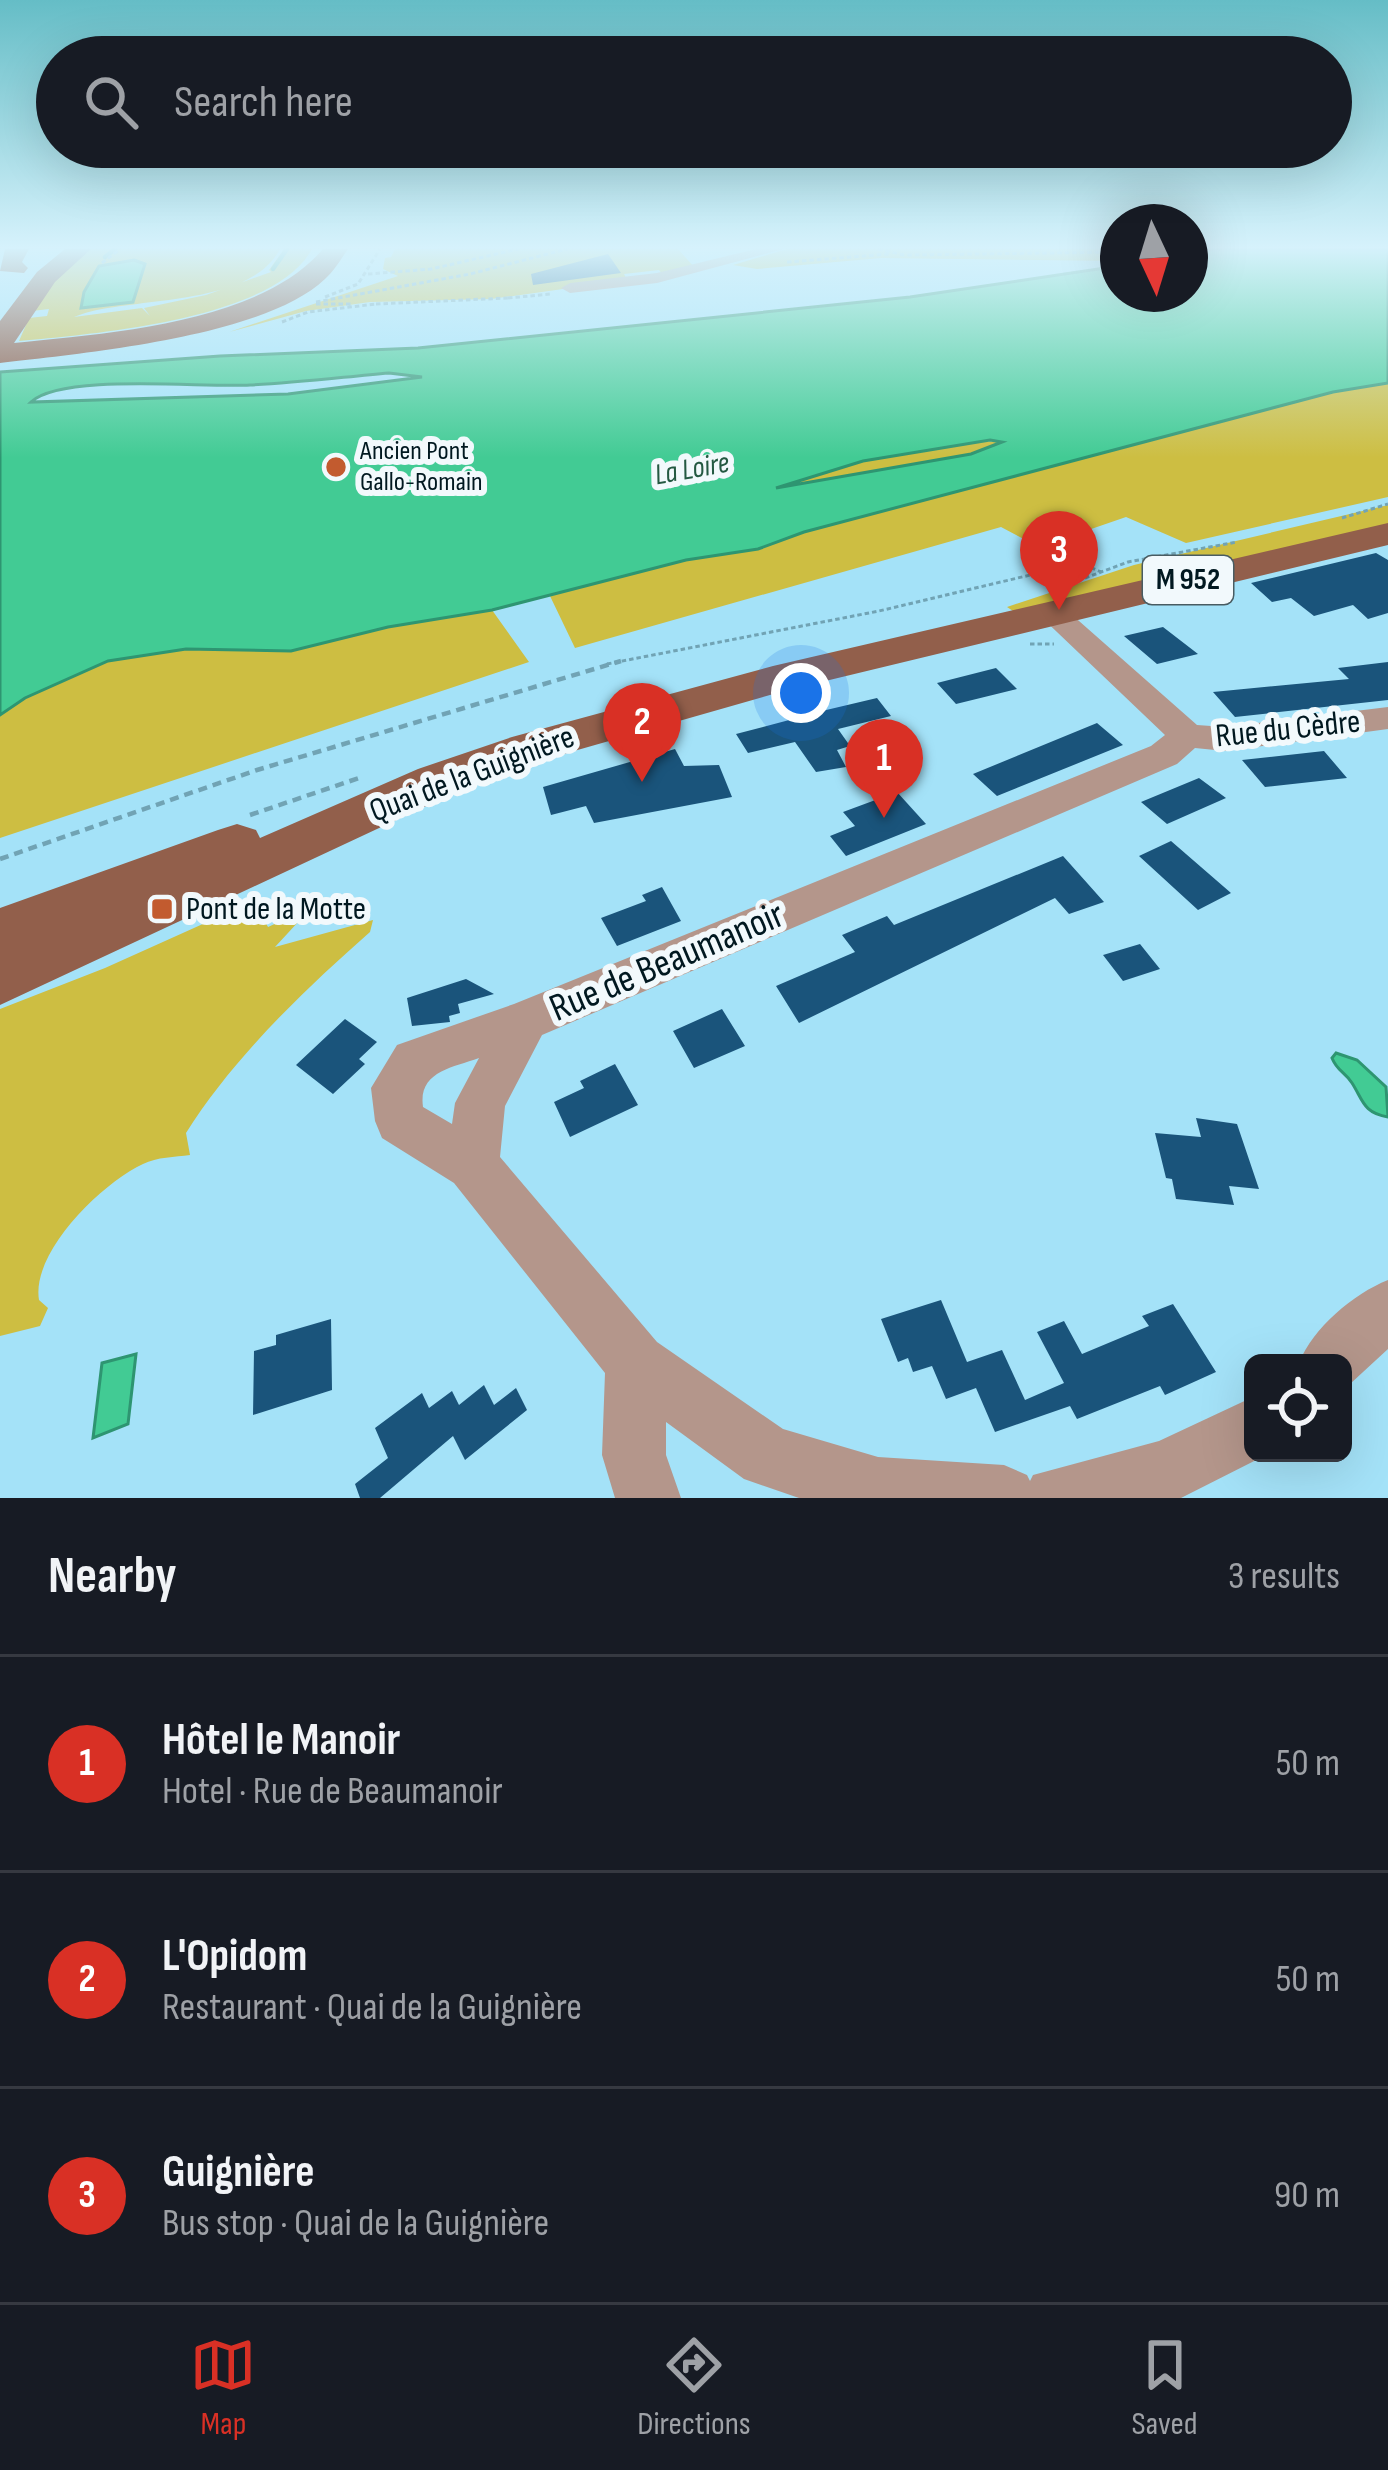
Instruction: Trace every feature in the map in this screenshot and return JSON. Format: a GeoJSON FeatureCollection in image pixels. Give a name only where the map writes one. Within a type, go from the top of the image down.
{"type":"FeatureCollection","features":[{"type":"Feature","properties":{"kind":"highway"},"geometry":{"type":"LineString","coordinates":[[0,346],[13,319]]}},
{"type":"Feature","properties":{"kind":"highway"},"geometry":{"type":"LineString","coordinates":[[0,346],[18,319]]}},
{"type":"Feature","properties":{"kind":"highway"},"geometry":{"type":"LineString","coordinates":[[0,346],[129,332],[184,319]]}},
{"type":"Feature","properties":{"kind":"highway"},"geometry":{"type":"LineString","coordinates":[[0,346],[132,336],[206,319]]}},
{"type":"Feature","properties":{"kind":"main road","name":"Quai de la Guignière"},"geometry":{"type":"LineString","coordinates":[[0,980],[436,781],[608,723],[1388,534]]}},
{"type":"Feature","properties":{"kind":"main road"},"geometry":{"type":"LineString","coordinates":[[0,932],[386,790],[436,781]]}},
{"type":"Feature","properties":{"kind":"street"},"geometry":{"type":"LineString","coordinates":[[1052,612],[1187,736]]}},
{"type":"Feature","properties":{"kind":"street","name":"Rue du Cèdre"},"geometry":{"type":"LineString","coordinates":[[1187,736],[1225,739],[1388,718]]}},
{"type":"Feature","properties":{"kind":"street","name":"Rue de Beaumanoir"},"geometry":{"type":"LineString","coordinates":[[473,1165],[480,1102],[525,1021],[1164,755],[1187,736]]}},
{"type":"Feature","properties":{"kind":"street"},"geometry":{"type":"LineString","coordinates":[[525,1021],[414,1060],[396,1088],[400,1121],[473,1165],[636,1363],[767,1456],[878,1490],[1004,1498]]}},
{"type":"Feature","properties":{"kind":"street"},"geometry":{"type":"LineString","coordinates":[[1339,1354],[1388,1309]]}},
{"type":"Feature","properties":{"kind":"street"},"geometry":{"type":"LineString","coordinates":[[636,1363],[634,1454],[649,1498]]}},
{"type":"Feature","properties":{"kind":"street"},"geometry":{"type":"LineString","coordinates":[[1056,1498],[1166,1472],[1244,1433]]}},
{"type":"Feature","properties":{"kind":"path"},"geometry":{"type":"LineString","coordinates":[[1340,518],[1388,504]]}},
{"type":"Feature","properties":{"kind":"path"},"geometry":{"type":"LineString","coordinates":[[0,859],[257,770],[610,663],[879,611],[1068,566],[1085,565],[1101,572],[1128,562],[1255,539]]}},
{"type":"Feature","properties":{"kind":"shaded area"},"geometry":{"type":"Polygon","coordinates":[[[29,319],[179,319],[134,328],[19,341],[29,319]]]}},
{"type":"Feature","properties":{"kind":"shaded area"},"geometry":{"type":"Polygon","coordinates":[[[1388,383],[1388,497],[1186,543],[1126,517],[1039,547],[1001,527],[575,648],[550,596],[686,560],[758,549],[804,532],[1333,392],[1388,383]]]}},
{"type":"Feature","properties":{"kind":"shaded area"},"geometry":{"type":"Polygon","coordinates":[[[974,441],[1004,442],[972,454],[767,490],[863,461],[974,441]]]}},
{"type":"Feature","properties":{"kind":"shaded area"},"geometry":{"type":"Polygon","coordinates":[[[1388,505],[1388,528],[1013,611],[1007,607],[1134,565],[1388,505]]]}},
{"type":"Feature","properties":{"kind":"shaded area"},"geometry":{"type":"Polygon","coordinates":[[[492,610],[529,662],[0,838],[0,715],[25,698],[108,661],[186,649],[291,651],[388,627],[492,610]]]}},
{"type":"Feature","properties":{"kind":"shaded area"},"geometry":{"type":"Polygon","coordinates":[[[254,901],[268,927],[312,907],[275,947],[373,920],[370,932],[295,1001],[225,1078],[186,1133],[190,1155],[154,1160],[126,1173],[73,1221],[46,1261],[39,1281],[39,1300],[48,1308],[40,1326],[0,1336],[0,1009],[254,901]]]}},
{"type":"Feature","properties":{"kind":"water","name":"La Loire"},"geometry":{"type":"Polygon","coordinates":[[[699,319],[1388,319],[1388,383],[1333,392],[804,532],[758,549],[686,560],[492,610],[388,627],[291,651],[186,649],[108,661],[25,698],[0,715],[0,372],[418,348],[699,319]],[[389,373],[250,385],[102,385],[48,393],[31,402],[288,394],[422,377],[389,373]],[[990,440],[863,461],[776,488],[971,454],[1002,442],[990,440]]]}},
{"type":"Feature","properties":{"kind":"water"},"geometry":{"type":"Polygon","coordinates":[[[1336,1053],[1357,1060],[1386,1087],[1388,1117],[1365,1105],[1334,1062],[1336,1053]]]}},
{"type":"Feature","properties":{"kind":"water"},"geometry":{"type":"Polygon","coordinates":[[[136,1354],[128,1424],[93,1438],[102,1363],[136,1354]]]}},
{"type":"Feature","properties":{"kind":"building"},"geometry":{"type":"Polygon","coordinates":[[[1376,553],[1388,560],[1388,613],[1368,619],[1353,605],[1314,616],[1291,598],[1272,602],[1251,583],[1376,553]]]}},
{"type":"Feature","properties":{"kind":"building"},"geometry":{"type":"Polygon","coordinates":[[[1163,627],[1198,654],[1157,664],[1124,636],[1163,627]]]}},
{"type":"Feature","properties":{"kind":"building"},"geometry":{"type":"Polygon","coordinates":[[[1388,662],[1388,700],[1235,717],[1213,692],[1349,679],[1338,668],[1388,662]]]}},
{"type":"Feature","properties":{"kind":"building"},"geometry":{"type":"Polygon","coordinates":[[[996,668],[1017,689],[956,704],[937,683],[996,668]]]}},
{"type":"Feature","properties":{"kind":"building"},"geometry":{"type":"Polygon","coordinates":[[[877,698],[891,716],[838,729],[850,746],[837,750],[846,767],[816,772],[795,742],[748,753],[736,734],[793,719],[787,711],[816,704],[822,711],[877,698]]]}},
{"type":"Feature","properties":{"kind":"building"},"geometry":{"type":"Polygon","coordinates":[[[1097,723],[1123,745],[997,796],[973,774],[1097,723]]]}},
{"type":"Feature","properties":{"kind":"building"},"geometry":{"type":"Polygon","coordinates":[[[675,749],[684,766],[719,765],[732,797],[594,823],[586,806],[551,815],[543,787],[675,749]]]}},
{"type":"Feature","properties":{"kind":"building"},"geometry":{"type":"Polygon","coordinates":[[[1324,751],[1347,778],[1265,787],[1242,760],[1324,751]]]}},
{"type":"Feature","properties":{"kind":"building"},"geometry":{"type":"Polygon","coordinates":[[[1199,778],[1226,798],[1167,824],[1141,802],[1199,778]]]}},
{"type":"Feature","properties":{"kind":"building"},"geometry":{"type":"Polygon","coordinates":[[[897,792],[926,824],[846,856],[830,836],[855,826],[843,812],[897,792]]]}},
{"type":"Feature","properties":{"kind":"building"},"geometry":{"type":"Polygon","coordinates":[[[1171,841],[1231,893],[1198,910],[1139,856],[1171,841]]]}},
{"type":"Feature","properties":{"kind":"building"},"geometry":{"type":"Polygon","coordinates":[[[1063,856],[1104,902],[1069,914],[1055,898],[799,1023],[776,986],[855,952],[842,935],[887,916],[894,925],[1063,856]]]}},
{"type":"Feature","properties":{"kind":"building"},"geometry":{"type":"Polygon","coordinates":[[[662,887],[681,921],[617,946],[601,918],[646,901],[642,895],[662,887]]]}},
{"type":"Feature","properties":{"kind":"building"},"geometry":{"type":"Polygon","coordinates":[[[1140,944],[1160,969],[1123,981],[1103,955],[1140,944]]]}},
{"type":"Feature","properties":{"kind":"building"},"geometry":{"type":"Polygon","coordinates":[[[466,979],[494,994],[458,1004],[460,1013],[449,1016],[450,1022],[412,1026],[407,998],[466,979]]]}},
{"type":"Feature","properties":{"kind":"building"},"geometry":{"type":"Polygon","coordinates":[[[722,1009],[745,1046],[694,1068],[673,1031],[722,1009]]]}},
{"type":"Feature","properties":{"kind":"building"},"geometry":{"type":"Polygon","coordinates":[[[345,1019],[377,1042],[359,1059],[365,1064],[333,1094],[296,1065],[345,1019]]]}},
{"type":"Feature","properties":{"kind":"building"},"geometry":{"type":"Polygon","coordinates":[[[615,1064],[638,1105],[570,1137],[554,1102],[584,1088],[580,1081],[615,1064]]]}},
{"type":"Feature","properties":{"kind":"building"},"geometry":{"type":"Polygon","coordinates":[[[1196,1118],[1237,1124],[1259,1189],[1229,1186],[1234,1205],[1176,1199],[1172,1179],[1166,1178],[1155,1133],[1201,1137],[1196,1118]]]}},
{"type":"Feature","properties":{"kind":"building"},"geometry":{"type":"Polygon","coordinates":[[[941,1300],[967,1362],[1002,1350],[1025,1400],[1064,1383],[1037,1332],[1064,1321],[1082,1354],[1149,1326],[1142,1316],[1173,1304],[1216,1372],[1165,1395],[1160,1386],[1077,1419],[1070,1406],[995,1432],[976,1388],[946,1399],[932,1366],[913,1372],[908,1358],[898,1362],[881,1319],[941,1300]]]}},
{"type":"Feature","properties":{"kind":"building"},"geometry":{"type":"Polygon","coordinates":[[[331,1319],[332,1390],[253,1415],[254,1351],[276,1345],[276,1335],[331,1319]]]}},
{"type":"Feature","properties":{"kind":"building"},"geometry":{"type":"Polygon","coordinates":[[[484,1385],[494,1405],[516,1388],[527,1410],[465,1460],[453,1436],[380,1498],[360,1498],[355,1484],[388,1458],[375,1428],[422,1393],[429,1408],[452,1391],[459,1405],[484,1385]]]}},
{"type":"Feature","properties":{"kind":"place","name":"Ancien Pont Gallo-Romain"},"geometry":{"type":"Point","coordinates":[336,467]}},
{"type":"Feature","properties":{"kind":"place","name":"Guignière"},"geometry":{"type":"Point","coordinates":[1059,610]}},
{"type":"Feature","properties":{"kind":"place","name":"L'Opidom"},"geometry":{"type":"Point","coordinates":[642,782]}},
{"type":"Feature","properties":{"kind":"place","name":"Hôtel le Manoir"},"geometry":{"type":"Point","coordinates":[884,818]}},
{"type":"Feature","properties":{"kind":"place","name":"Pont de la Motte"},"geometry":{"type":"Point","coordinates":[162,909]}}]}
